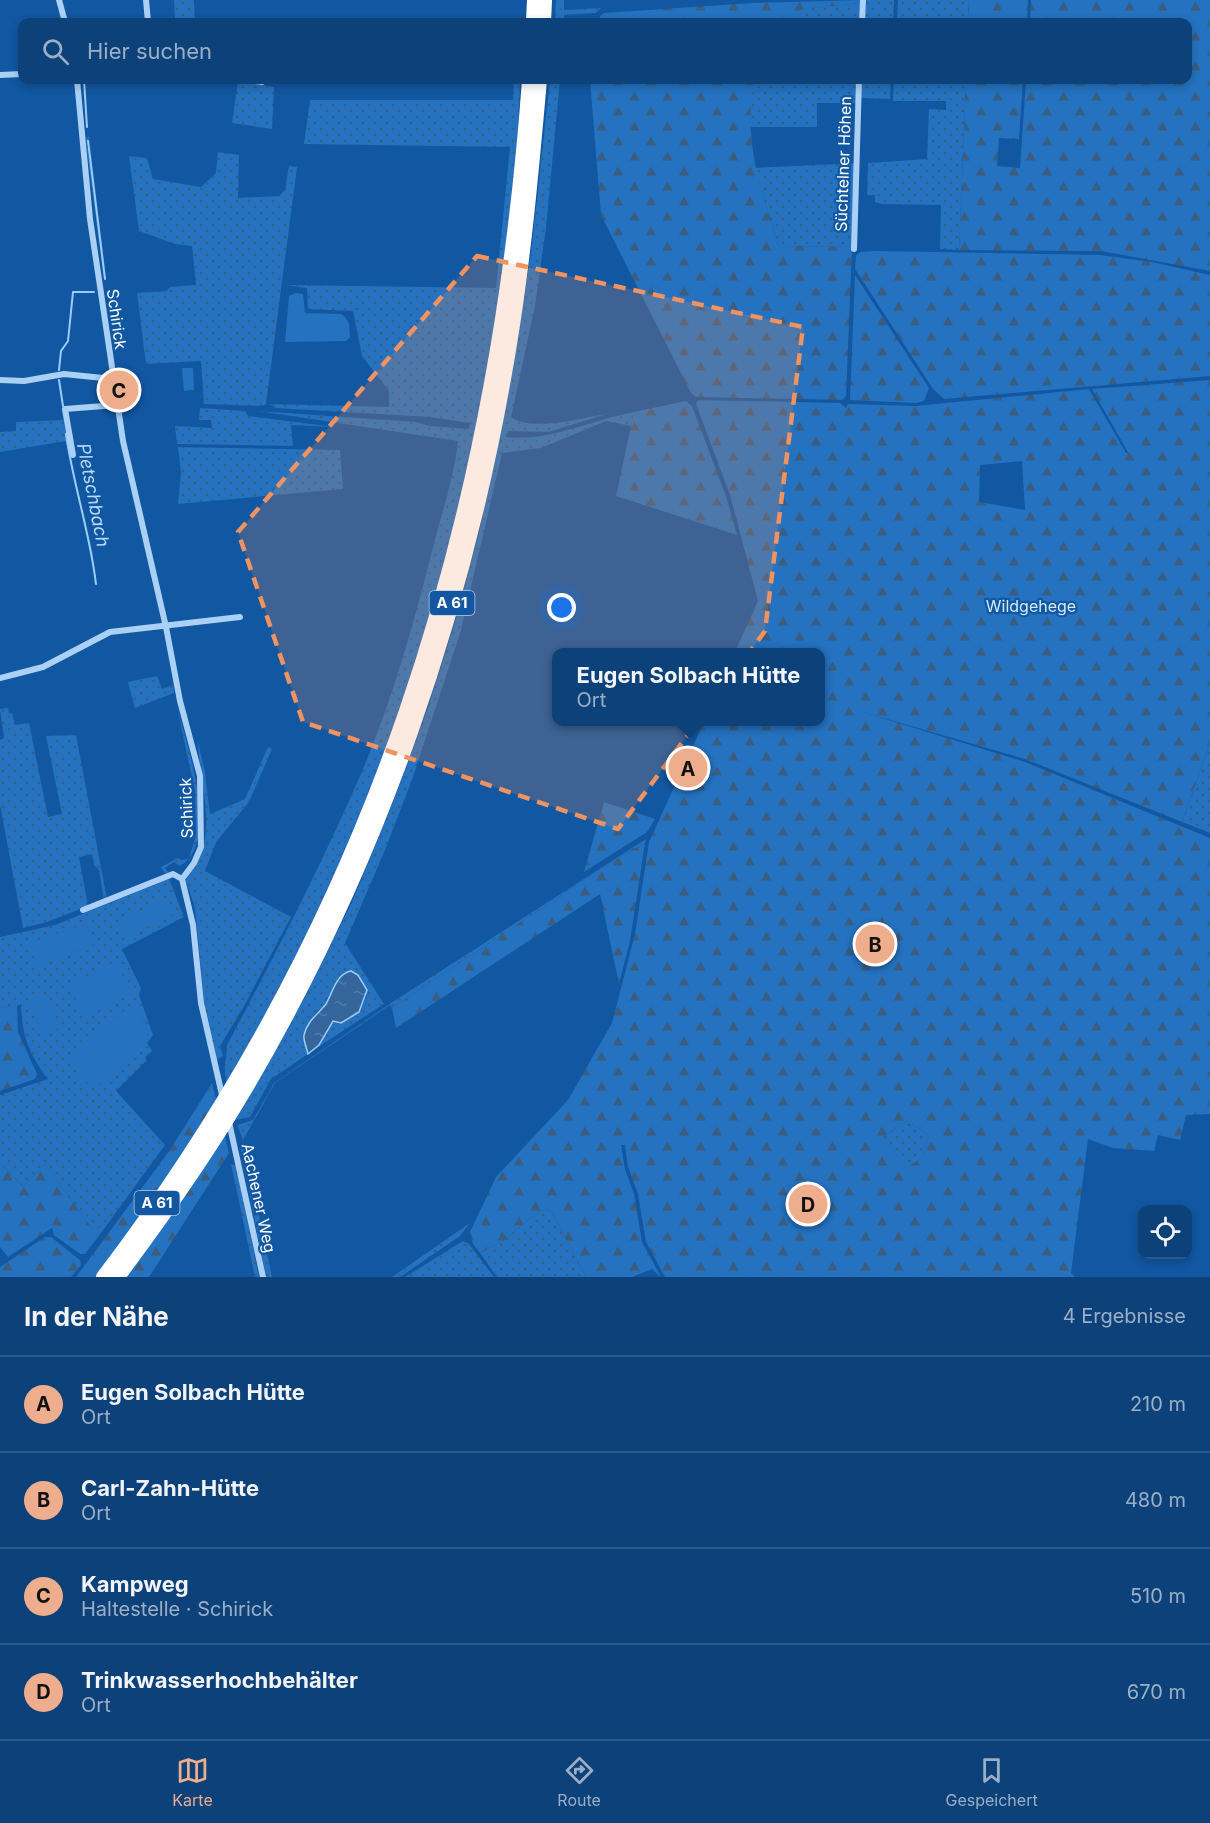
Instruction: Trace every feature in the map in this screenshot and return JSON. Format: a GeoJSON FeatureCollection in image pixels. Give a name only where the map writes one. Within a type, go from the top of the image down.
{"type":"FeatureCollection","features":[{"type":"Feature","properties":{"kind":"highway"},"geometry":{"type":"LineString","coordinates":[[533,18],[534,0]]}},
{"type":"Feature","properties":{"kind":"highway"},"geometry":{"type":"LineString","coordinates":[[544,18],[545,0]]}},
{"type":"Feature","properties":{"kind":"highway","name":"A 61"},"geometry":{"type":"LineString","coordinates":[[242,1085],[314,940],[364,827],[423,665],[445,589],[465,509],[499,341],[518,205],[529,84]]}},
{"type":"Feature","properties":{"kind":"highway","name":"A 61"},"geometry":{"type":"LineString","coordinates":[[118,1277],[242,1085],[323,946],[375,831],[433,668],[476,511],[509,351],[529,203],[540,84]]}},
{"type":"Feature","properties":{"kind":"highway","name":"A 61"},"geometry":{"type":"LineString","coordinates":[[103,1277],[212,1133]]}},
{"type":"Feature","properties":{"kind":"street"},"geometry":{"type":"LineString","coordinates":[[59,0],[64,18]]}},
{"type":"Feature","properties":{"kind":"street"},"geometry":{"type":"LineString","coordinates":[[146,0],[148,18]]}},
{"type":"Feature","properties":{"kind":"street"},"geometry":{"type":"LineString","coordinates":[[862,0],[862,18]]}},
{"type":"Feature","properties":{"kind":"street"},"geometry":{"type":"LineString","coordinates":[[0,75],[18,74]]}},
{"type":"Feature","properties":{"kind":"street","name":"Schirick"},"geometry":{"type":"LineString","coordinates":[[77,84],[90,219],[123,441],[202,793],[201,847],[194,863],[182,879]]}},
{"type":"Feature","properties":{"kind":"street","name":"Süchtelner Höhen"},"geometry":{"type":"LineString","coordinates":[[854,249],[859,84]]}},
{"type":"Feature","properties":{"kind":"street"},"geometry":{"type":"LineString","coordinates":[[0,380],[24,381],[64,374],[113,380]]}},
{"type":"Feature","properties":{"kind":"street"},"geometry":{"type":"LineString","coordinates":[[73,455],[65,409],[117,405]]}},
{"type":"Feature","properties":{"kind":"street"},"geometry":{"type":"LineString","coordinates":[[0,678],[43,666],[110,632],[240,617]]}},
{"type":"Feature","properties":{"kind":"street"},"geometry":{"type":"LineString","coordinates":[[83,910],[173,874],[182,879]]}},
{"type":"Feature","properties":{"kind":"street","name":"Aachener Weg"},"geometry":{"type":"LineString","coordinates":[[182,879],[194,925],[204,1020],[230,1125],[262,1277]]}},
{"type":"Feature","properties":{"kind":"highlighted area"},"geometry":{"type":"Polygon","coordinates":[[[477,256],[803,327],[765,631],[618,829],[303,722],[238,532],[477,256]]]}},
{"type":"Feature","properties":{"kind":"green space"},"geometry":{"type":"Polygon","coordinates":[[[174,0],[194,0],[195,18],[175,18],[174,0]]]}},
{"type":"Feature","properties":{"kind":"green space"},"geometry":{"type":"Polygon","coordinates":[[[556,0],[564,0],[564,10],[601,8],[596,13],[564,15],[564,18],[555,18],[556,0]]]}},
{"type":"Feature","properties":{"kind":"green space"},"geometry":{"type":"Polygon","coordinates":[[[860,0],[860,3],[801,9],[800,18],[600,18],[604,13],[752,3],[860,0]]]}},
{"type":"Feature","properties":{"kind":"green space"},"geometry":{"type":"Polygon","coordinates":[[[867,0],[894,0],[893,18],[863,18],[864,4],[867,0]]]}},
{"type":"Feature","properties":{"kind":"green space"},"geometry":{"type":"Polygon","coordinates":[[[898,0],[969,0],[968,18],[897,18],[898,0]]]}},
{"type":"Feature","properties":{"kind":"green space"},"geometry":{"type":"Polygon","coordinates":[[[969,0],[1028,0],[1027,18],[968,18],[969,0]]]}},
{"type":"Feature","properties":{"kind":"green space"},"geometry":{"type":"Polygon","coordinates":[[[1031,0],[1210,0],[1210,271],[1101,251],[959,250],[966,84],[1023,84],[1019,139],[999,138],[997,166],[1020,168],[1026,84],[1192,84],[1192,18],[1030,18],[1031,0]]]}},
{"type":"Feature","properties":{"kind":"green space"},"geometry":{"type":"Polygon","coordinates":[[[860,3],[859,18],[800,18],[800,9],[860,3]]]}},
{"type":"Feature","properties":{"kind":"green space"},"geometry":{"type":"Polygon","coordinates":[[[238,84],[274,87],[272,129],[232,123],[238,84]]]}},
{"type":"Feature","properties":{"kind":"green space"},"geometry":{"type":"Polygon","coordinates":[[[514,84],[520,84],[514,183],[500,285],[472,460],[444,572],[395,723],[335,871],[266,1014],[227,1083],[225,1068],[227,1045],[329,844],[382,721],[417,608],[450,483],[458,441],[258,411],[416,422],[429,426],[469,429],[470,423],[430,417],[276,408],[269,404],[389,407],[389,391],[362,356],[353,311],[308,309],[307,288],[285,285],[496,288],[510,147],[304,144],[310,100],[513,100],[514,84]]]}},
{"type":"Feature","properties":{"kind":"green space"},"geometry":{"type":"Polygon","coordinates":[[[550,84],[560,84],[546,228],[535,306],[511,417],[520,421],[545,424],[610,413],[548,432],[508,431],[506,437],[539,436],[634,412],[631,426],[606,421],[541,448],[502,453],[461,630],[413,777],[345,943],[384,1004],[312,1051],[333,1021],[359,1012],[367,995],[338,980],[324,1006],[315,1013],[304,1036],[308,1054],[271,1079],[250,1117],[236,1120],[305,997],[352,902],[396,795],[428,708],[456,619],[480,529],[514,358],[531,254],[550,84]]]}},
{"type":"Feature","properties":{"kind":"green space"},"geometry":{"type":"Polygon","coordinates":[[[590,84],[753,84],[751,124],[755,164],[779,246],[852,247],[846,396],[842,400],[696,397],[691,393],[601,215],[590,84]]]}},
{"type":"Feature","properties":{"kind":"green space"},"geometry":{"type":"Polygon","coordinates":[[[753,84],[857,84],[856,103],[817,103],[817,127],[751,127],[749,108],[753,84]]]}},
{"type":"Feature","properties":{"kind":"green space"},"geometry":{"type":"Polygon","coordinates":[[[861,84],[891,84],[890,99],[860,98],[861,84]]]}},
{"type":"Feature","properties":{"kind":"green space"},"geometry":{"type":"Polygon","coordinates":[[[894,84],[966,84],[959,250],[940,249],[941,205],[882,204],[875,202],[875,195],[867,195],[868,163],[927,159],[929,109],[946,110],[946,101],[893,101],[894,84]]]}},
{"type":"Feature","properties":{"kind":"green space"},"geometry":{"type":"Polygon","coordinates":[[[89,136],[106,278],[104,280],[87,151],[86,139],[89,136]]]}},
{"type":"Feature","properties":{"kind":"green space"},"geometry":{"type":"Polygon","coordinates":[[[218,152],[239,155],[238,198],[279,196],[285,190],[289,166],[297,167],[266,404],[262,406],[204,404],[201,361],[146,364],[137,293],[167,291],[170,287],[196,285],[192,246],[175,244],[139,231],[129,156],[147,158],[153,179],[201,187],[216,173],[218,152]]]}},
{"type":"Feature","properties":{"kind":"green space"},"geometry":{"type":"Polygon","coordinates":[[[856,163],[852,247],[779,246],[754,168],[856,163]]]}},
{"type":"Feature","properties":{"kind":"green space"},"geometry":{"type":"Polygon","coordinates":[[[860,252],[1100,255],[1152,262],[1210,275],[1210,376],[944,399],[933,389],[855,269],[856,256],[860,252]]]}},
{"type":"Feature","properties":{"kind":"green space"},"geometry":{"type":"Polygon","coordinates":[[[855,275],[929,388],[924,401],[916,403],[850,400],[855,275]]]}},
{"type":"Feature","properties":{"kind":"green space"},"geometry":{"type":"Polygon","coordinates":[[[296,293],[303,294],[305,313],[344,316],[349,324],[350,337],[346,341],[285,342],[289,296],[296,293]]]}},
{"type":"Feature","properties":{"kind":"green space"},"geometry":{"type":"Polygon","coordinates":[[[182,368],[193,368],[194,390],[184,391],[182,368]]]}},
{"type":"Feature","properties":{"kind":"green space","name":"Wildgehege"},"geometry":{"type":"Polygon","coordinates":[[[1210,380],[1210,743],[1182,822],[1025,759],[856,710],[1025,762],[1210,838],[1210,1114],[1186,1115],[1180,1140],[1158,1135],[1154,1151],[1113,1148],[1088,1139],[1071,1273],[1075,1277],[665,1277],[646,1242],[638,1194],[628,1167],[625,1145],[621,1145],[625,1169],[634,1194],[642,1242],[661,1277],[652,1269],[632,1277],[586,1277],[552,1212],[547,1209],[539,1211],[503,1241],[480,1253],[473,1244],[470,1232],[496,1177],[568,1100],[612,1023],[635,934],[649,842],[702,726],[825,726],[825,648],[737,648],[758,601],[730,495],[696,404],[698,400],[840,403],[846,408],[848,404],[915,406],[1089,389],[1126,453],[1129,454],[1092,389],[1210,380]],[[1022,461],[980,465],[979,502],[1025,510],[1022,461]],[[907,1121],[883,1137],[905,1168],[923,1157],[929,1135],[907,1121]]]}},
{"type":"Feature","properties":{"kind":"green space"},"geometry":{"type":"Polygon","coordinates":[[[686,401],[692,406],[726,496],[737,535],[616,496],[634,412],[686,401]]]}},
{"type":"Feature","properties":{"kind":"green space"},"geometry":{"type":"Polygon","coordinates":[[[200,408],[245,411],[248,416],[335,427],[291,425],[293,446],[177,444],[175,426],[212,428],[211,420],[199,420],[200,408]]]}},
{"type":"Feature","properties":{"kind":"green space"},"geometry":{"type":"Polygon","coordinates":[[[62,411],[72,466],[93,554],[95,585],[92,554],[66,441],[0,452],[0,432],[16,431],[16,422],[63,420],[62,411]]]}},
{"type":"Feature","properties":{"kind":"green space"},"geometry":{"type":"Polygon","coordinates":[[[178,447],[340,450],[343,489],[178,504],[181,473],[178,447]]]}},
{"type":"Feature","properties":{"kind":"green space"},"geometry":{"type":"Polygon","coordinates":[[[157,676],[162,689],[173,685],[174,693],[135,708],[128,682],[157,676]]]}},
{"type":"Feature","properties":{"kind":"green space"},"geometry":{"type":"Polygon","coordinates":[[[8,708],[15,725],[29,723],[48,817],[62,814],[46,736],[76,735],[107,899],[104,900],[99,870],[94,865],[92,854],[79,857],[88,906],[47,922],[23,928],[0,805],[0,740],[4,738],[0,709],[8,708]]]}},
{"type":"Feature","properties":{"kind":"green space"},"geometry":{"type":"Polygon","coordinates":[[[177,708],[198,792],[200,815],[198,837],[190,856],[196,834],[195,791],[177,708]]]}},
{"type":"Feature","properties":{"kind":"green space"},"geometry":{"type":"Polygon","coordinates":[[[198,742],[205,772],[210,814],[245,799],[268,747],[272,749],[249,802],[216,842],[205,871],[291,917],[220,1046],[223,1056],[217,1060],[205,1011],[195,908],[186,881],[202,853],[205,835],[206,808],[198,742]]]}},
{"type":"Feature","properties":{"kind":"green space"},"geometry":{"type":"Polygon","coordinates":[[[1210,743],[1210,833],[1182,822],[1210,743]]]}},
{"type":"Feature","properties":{"kind":"green space"},"geometry":{"type":"Polygon","coordinates":[[[604,802],[655,819],[647,832],[584,872],[604,802]]]}},
{"type":"Feature","properties":{"kind":"green space"},"geometry":{"type":"Polygon","coordinates":[[[646,839],[645,843],[608,864],[392,1008],[390,1005],[275,1083],[243,1140],[237,1125],[253,1120],[274,1083],[391,1003],[646,839]]]}},
{"type":"Feature","properties":{"kind":"green space"},"geometry":{"type":"Polygon","coordinates":[[[645,843],[630,941],[619,984],[600,894],[396,1028],[392,1008],[608,864],[645,843]]]}},
{"type":"Feature","properties":{"kind":"green space"},"geometry":{"type":"Polygon","coordinates":[[[178,858],[187,859],[180,866],[174,862],[165,868],[169,873],[166,875],[161,867],[178,858]]]}},
{"type":"Feature","properties":{"kind":"green space"},"geometry":{"type":"Polygon","coordinates":[[[169,879],[184,917],[122,949],[141,988],[139,995],[153,1035],[147,1043],[152,1051],[145,1057],[147,1060],[116,1091],[165,1145],[98,1237],[45,1164],[23,1187],[0,1163],[0,1095],[48,1079],[28,1044],[21,1005],[0,1008],[0,937],[55,925],[169,879]]]}},
{"type":"Feature","properties":{"kind":"green space"},"geometry":{"type":"Polygon","coordinates":[[[167,897],[175,913],[125,938],[117,922],[167,897]]]}},
{"type":"Feature","properties":{"kind":"green space"},"geometry":{"type":"Polygon","coordinates":[[[86,923],[94,945],[37,965],[29,943],[86,923]]]}},
{"type":"Feature","properties":{"kind":"green space"},"geometry":{"type":"Polygon","coordinates":[[[115,961],[132,993],[85,1018],[69,987],[115,961]]]}},
{"type":"Feature","properties":{"kind":"green space"},"geometry":{"type":"Polygon","coordinates":[[[47,994],[60,1028],[43,1035],[30,1000],[47,994]]]}},
{"type":"Feature","properties":{"kind":"green space"},"geometry":{"type":"Polygon","coordinates":[[[136,1001],[148,1033],[133,1058],[125,1068],[106,1081],[97,1084],[81,1079],[75,1069],[72,1055],[78,1047],[136,1001]]]}},
{"type":"Feature","properties":{"kind":"green space"},"geometry":{"type":"Polygon","coordinates":[[[17,1005],[18,1032],[37,1074],[35,1079],[0,1091],[0,1008],[17,1005]]]}},
{"type":"Feature","properties":{"kind":"green space"},"geometry":{"type":"Polygon","coordinates":[[[212,1083],[229,1153],[149,1277],[76,1277],[170,1150],[212,1083]]]}},
{"type":"Feature","properties":{"kind":"green space"},"geometry":{"type":"Polygon","coordinates":[[[907,1121],[929,1135],[923,1157],[905,1169],[883,1137],[907,1121]]]}},
{"type":"Feature","properties":{"kind":"green space"},"geometry":{"type":"Polygon","coordinates":[[[243,1140],[272,1277],[266,1277],[241,1150],[243,1140]]]}},
{"type":"Feature","properties":{"kind":"green space"},"geometry":{"type":"Polygon","coordinates":[[[0,1163],[23,1187],[45,1164],[98,1237],[85,1254],[80,1254],[54,1235],[52,1228],[8,1257],[0,1247],[0,1163]]]}},
{"type":"Feature","properties":{"kind":"green space"},"geometry":{"type":"Polygon","coordinates":[[[231,1164],[236,1166],[259,1277],[255,1277],[231,1164]]]}},
{"type":"Feature","properties":{"kind":"green space"},"geometry":{"type":"Polygon","coordinates":[[[547,1209],[552,1212],[586,1277],[497,1277],[480,1253],[503,1241],[539,1211],[547,1209]]]}},
{"type":"Feature","properties":{"kind":"green space"},"geometry":{"type":"Polygon","coordinates":[[[470,1223],[460,1236],[400,1277],[392,1277],[470,1223]]]}},
{"type":"Feature","properties":{"kind":"green space"},"geometry":{"type":"Polygon","coordinates":[[[45,1237],[51,1237],[80,1260],[81,1265],[71,1277],[0,1277],[0,1267],[45,1237]]]}},
{"type":"Feature","properties":{"kind":"green space"},"geometry":{"type":"Polygon","coordinates":[[[463,1241],[469,1244],[494,1277],[405,1277],[463,1241]]]}},
{"type":"Feature","properties":{"kind":"water"},"geometry":{"type":"Polygon","coordinates":[[[351,971],[358,975],[367,990],[359,1012],[341,1023],[333,1021],[319,1045],[308,1054],[304,1037],[308,1026],[326,1004],[338,980],[351,971]]]}},
{"type":"Feature","properties":{"kind":"waterway","name":"Pletschbach"},"geometry":{"type":"LineString","coordinates":[[84,84],[87,127]]}},
{"type":"Feature","properties":{"kind":"waterway","name":"Pletschbach"},"geometry":{"type":"LineString","coordinates":[[88,141],[105,279]]}},
{"type":"Feature","properties":{"kind":"waterway","name":"Pletschbach"},"geometry":{"type":"LineString","coordinates":[[59,370],[61,351],[68,341],[73,292],[94,292]]}},
{"type":"Feature","properties":{"kind":"waterway","name":"Pletschbach"},"geometry":{"type":"LineString","coordinates":[[59,380],[63,406]]}},
{"type":"Feature","properties":{"kind":"waterway","name":"Pletschbach"},"geometry":{"type":"LineString","coordinates":[[66,434],[96,584]]}},
{"type":"Feature","properties":{"kind":"place","name":"Kampweg"},"geometry":{"type":"Point","coordinates":[119,390]}},
{"type":"Feature","properties":{"kind":"place","name":"Eugen Solbach Hütte"},"geometry":{"type":"Point","coordinates":[688,768]}},
{"type":"Feature","properties":{"kind":"place","name":"Carl-Zahn-Hütte"},"geometry":{"type":"Point","coordinates":[875,944]}},
{"type":"Feature","properties":{"kind":"place","name":"Trinkwasserhochbehälter"},"geometry":{"type":"Point","coordinates":[808,1204]}}]}
